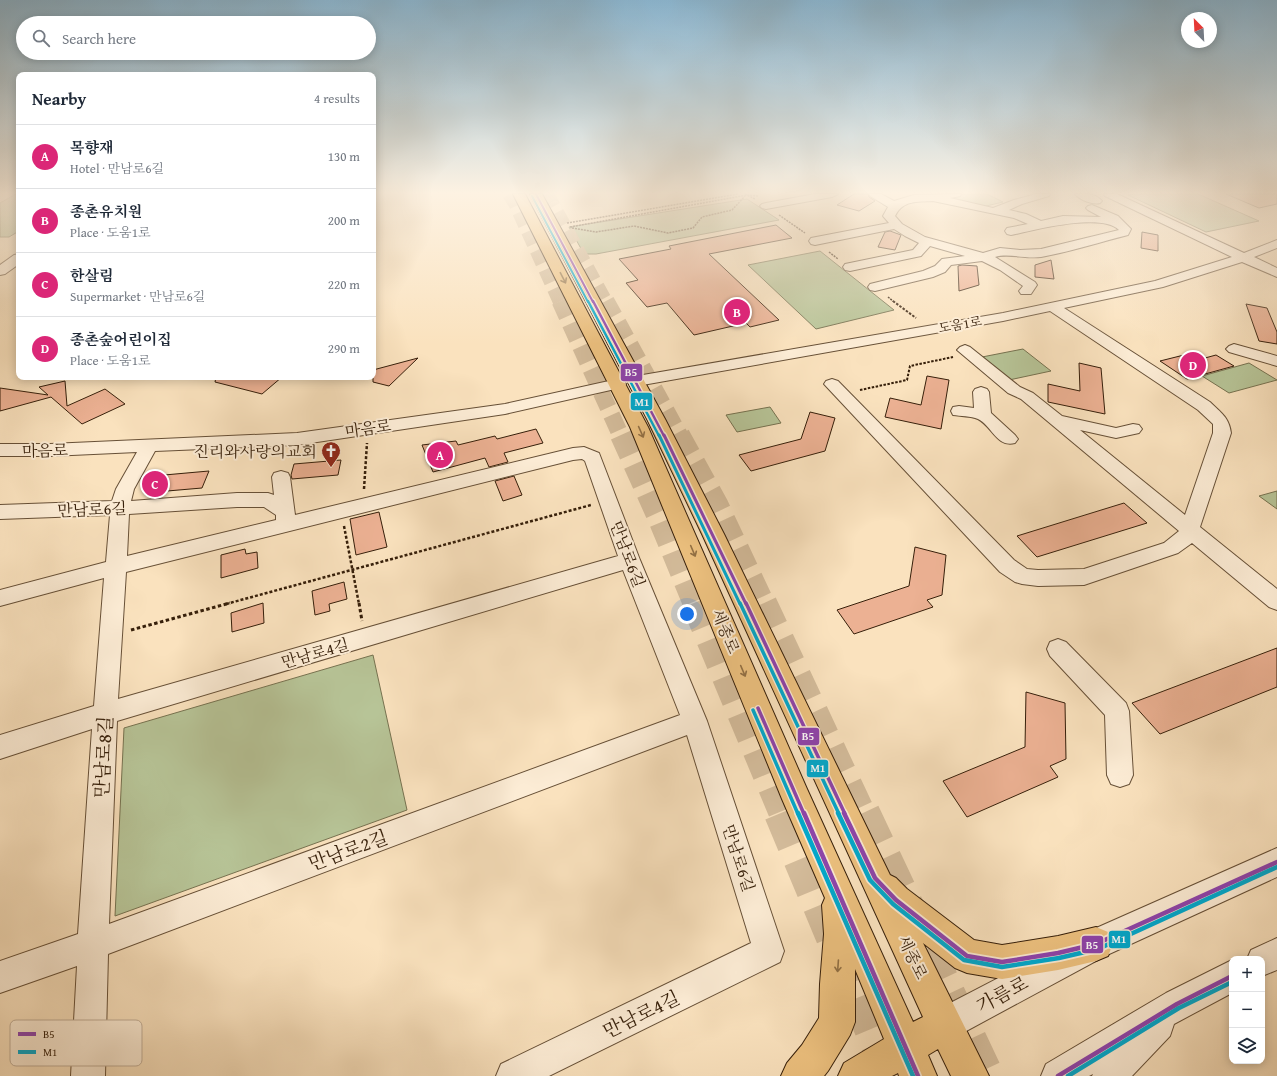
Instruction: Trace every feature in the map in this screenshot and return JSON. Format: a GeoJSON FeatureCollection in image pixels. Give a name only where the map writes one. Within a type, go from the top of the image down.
{"type":"FeatureCollection","features":[{"type":"Feature","properties":{"kind":"main road","name":"세종로"},"geometry":{"type":"LineString","coordinates":[[548,244],[713,534],[970,1076]]}},
{"type":"Feature","properties":{"kind":"main road","name":"세종로"},"geometry":{"type":"LineString","coordinates":[[560,244],[627,382],[661,477],[794,792],[912,1062]]}},
{"type":"Feature","properties":{"kind":"main road"},"geometry":{"type":"LineString","coordinates":[[875,878],[896,900],[967,956],[1002,962],[1058,953],[1096,944]]}},
{"type":"Feature","properties":{"kind":"main road"},"geometry":{"type":"LineString","coordinates":[[800,1076],[815,1058],[837,1022],[837,984],[841,934],[836,886]]}},
{"type":"Feature","properties":{"kind":"main road"},"geometry":{"type":"LineString","coordinates":[[857,1076],[912,1062],[945,1024]]}},
{"type":"Feature","properties":{"kind":"street"},"geometry":{"type":"LineString","coordinates":[[850,268],[917,253],[925,244]]}},
{"type":"Feature","properties":{"kind":"street"},"geometry":{"type":"LineString","coordinates":[[940,244],[983,256],[1030,285],[1026,291]]}},
{"type":"Feature","properties":{"kind":"street"},"geometry":{"type":"LineString","coordinates":[[875,287],[928,274],[940,269],[947,262],[1000,252],[1020,254],[1040,253],[1075,244]]}},
{"type":"Feature","properties":{"kind":"street"},"geometry":{"type":"LineString","coordinates":[[1217,244],[1277,273]]}},
{"type":"Feature","properties":{"kind":"street","name":"도움1로"},"geometry":{"type":"LineString","coordinates":[[627,382],[995,318],[1158,284],[1244,257],[1276,244]]}},
{"type":"Feature","properties":{"kind":"street"},"geometry":{"type":"LineString","coordinates":[[0,271],[16,260]]}},
{"type":"Feature","properties":{"kind":"street"},"geometry":{"type":"LineString","coordinates":[[837,389],[1007,566],[1022,576],[1044,578],[1084,577],[1171,548],[1182,541],[1190,529],[1222,433],[1221,423],[1204,406],[1051,306]]}},
{"type":"Feature","properties":{"kind":"street"},"geometry":{"type":"LineString","coordinates":[[1234,349],[1277,361]]}},
{"type":"Feature","properties":{"kind":"street"},"geometry":{"type":"LineString","coordinates":[[967,352],[1014,390],[1027,396],[1057,420],[1277,601]]}},
{"type":"Feature","properties":{"kind":"street","name":"마음로"},"geometry":{"type":"LineString","coordinates":[[0,450],[50,450],[297,438],[505,409],[627,382]]}},
{"type":"Feature","properties":{"kind":"street"},"geometry":{"type":"LineString","coordinates":[[981,392],[983,415]]}},
{"type":"Feature","properties":{"kind":"street"},"geometry":{"type":"LineString","coordinates":[[959,411],[983,415],[1009,439]]}},
{"type":"Feature","properties":{"kind":"street"},"geometry":{"type":"LineString","coordinates":[[1057,420],[1116,433],[1133,429]]}},
{"type":"Feature","properties":{"kind":"street","name":"만남로8길"},"geometry":{"type":"LineString","coordinates":[[90,1020],[92,945],[105,714],[120,508],[125,490],[150,445]]}},
{"type":"Feature","properties":{"kind":"street","name":"만남로6길"},"geometry":{"type":"LineString","coordinates":[[0,598],[285,519],[573,454],[584,453],[593,456],[630,560],[695,720],[769,951]]}},
{"type":"Feature","properties":{"kind":"street"},"geometry":{"type":"LineString","coordinates":[[281,477],[285,519]]}},
{"type":"Feature","properties":{"kind":"street","name":"만남로6길"},"geometry":{"type":"LineString","coordinates":[[0,512],[120,508],[237,500],[268,500],[285,519]]}},
{"type":"Feature","properties":{"kind":"street","name":"만남로4길"},"geometry":{"type":"LineString","coordinates":[[0,747],[105,714],[630,560]]}},
{"type":"Feature","properties":{"kind":"street"},"geometry":{"type":"LineString","coordinates":[[1058,649],[1117,711],[1120,775]]}},
{"type":"Feature","properties":{"kind":"street","name":"만남로2길"},"geometry":{"type":"LineString","coordinates":[[0,977],[92,945],[695,720]]}},
{"type":"Feature","properties":{"kind":"street","name":"가름로"},"geometry":{"type":"LineString","coordinates":[[945,1024],[1096,944],[1277,862]]}},
{"type":"Feature","properties":{"kind":"street","name":"만남로4길"},"geometry":{"type":"LineString","coordinates":[[513,1076],[769,951]]}},
{"type":"Feature","properties":{"kind":"street"},"geometry":{"type":"LineString","coordinates":[[1265,959],[1277,953]]}},
{"type":"Feature","properties":{"kind":"street"},"geometry":{"type":"LineString","coordinates":[[1058,1076],[1178,1004],[1229,978]]}},
{"type":"Feature","properties":{"kind":"street"},"geometry":{"type":"LineString","coordinates":[[1109,1076],[1178,1004]]}},
{"type":"Feature","properties":{"kind":"street","name":"만남로8길"},"geometry":{"type":"LineString","coordinates":[[88,1066],[88,1076]]}},
{"type":"Feature","properties":{"kind":"path"},"geometry":{"type":"LineString","coordinates":[[819,244],[850,268]]}},
{"type":"Feature","properties":{"kind":"path"},"geometry":{"type":"LineString","coordinates":[[875,287],[916,319]]}},
{"type":"Feature","properties":{"kind":"path"},"geometry":{"type":"LineString","coordinates":[[837,389],[907,380],[910,366],[967,352]]}},
{"type":"Feature","properties":{"kind":"path"},"geometry":{"type":"LineString","coordinates":[[363,493],[367,442]]}},
{"type":"Feature","properties":{"kind":"path"},"geometry":{"type":"LineString","coordinates":[[124,632],[593,505]]}},
{"type":"Feature","properties":{"kind":"path"},"geometry":{"type":"LineString","coordinates":[[343,519],[362,622]]}},
{"type":"Feature","properties":{"kind":"green space"},"geometry":{"type":"Polygon","coordinates":[[[579,244],[649,244],[596,254],[584,254],[579,244]]]}},
{"type":"Feature","properties":{"kind":"green space"},"geometry":{"type":"Polygon","coordinates":[[[820,251],[894,310],[816,329],[748,265],[820,251]]]}},
{"type":"Feature","properties":{"kind":"green space"},"geometry":{"type":"Polygon","coordinates":[[[1023,349],[1051,371],[1009,380],[982,357],[1023,349]]]}},
{"type":"Feature","properties":{"kind":"green space"},"geometry":{"type":"Polygon","coordinates":[[[1249,363],[1277,380],[1229,393],[1202,376],[1249,363]]]}},
{"type":"Feature","properties":{"kind":"green space"},"geometry":{"type":"Polygon","coordinates":[[[770,407],[781,423],[737,432],[726,415],[770,407]]]}},
{"type":"Feature","properties":{"kind":"green space"},"geometry":{"type":"Polygon","coordinates":[[[1277,491],[1277,509],[1259,496],[1277,491]]]}},
{"type":"Feature","properties":{"kind":"green space"},"geometry":{"type":"Polygon","coordinates":[[[373,655],[407,810],[115,916],[124,728],[373,655]]]}},
{"type":"Feature","properties":{"kind":"building"},"geometry":{"type":"Polygon","coordinates":[[[678,244],[760,244],[709,254],[779,320],[750,327],[746,323],[694,335],[667,303],[647,307],[626,283],[638,280],[619,259],[671,249],[669,246],[678,244]]]}},
{"type":"Feature","properties":{"kind":"building"},"geometry":{"type":"Polygon","coordinates":[[[879,244],[897,244],[895,250],[878,247],[879,244]]]}},
{"type":"Feature","properties":{"kind":"building"},"geometry":{"type":"Polygon","coordinates":[[[1141,244],[1158,244],[1158,251],[1141,248],[1141,244]]]}},
{"type":"Feature","properties":{"kind":"building"},"geometry":{"type":"Polygon","coordinates":[[[1051,260],[1054,279],[1035,277],[1035,265],[1051,260]]]}},
{"type":"Feature","properties":{"kind":"building"},"geometry":{"type":"Polygon","coordinates":[[[958,266],[977,266],[979,285],[959,291],[958,266]]]}},
{"type":"Feature","properties":{"kind":"building"},"geometry":{"type":"Polygon","coordinates":[[[1246,304],[1267,308],[1277,332],[1277,344],[1259,341],[1246,304]]]}},
{"type":"Feature","properties":{"kind":"building"},"geometry":{"type":"Polygon","coordinates":[[[1196,352],[1205,358],[1216,355],[1234,366],[1187,379],[1160,361],[1196,352]]]}},
{"type":"Feature","properties":{"kind":"building"},"geometry":{"type":"Polygon","coordinates":[[[418,358],[389,386],[373,382],[373,380],[376,380],[376,369],[418,358]]]}},
{"type":"Feature","properties":{"kind":"building"},"geometry":{"type":"Polygon","coordinates":[[[1079,363],[1101,368],[1105,414],[1048,402],[1048,384],[1080,391],[1079,363]]]}},
{"type":"Feature","properties":{"kind":"building"},"geometry":{"type":"Polygon","coordinates":[[[927,376],[949,380],[941,429],[885,417],[890,398],[921,405],[927,376]]]}},
{"type":"Feature","properties":{"kind":"building"},"geometry":{"type":"Polygon","coordinates":[[[215,380],[278,380],[262,394],[215,382],[215,380]]]}},
{"type":"Feature","properties":{"kind":"building"},"geometry":{"type":"Polygon","coordinates":[[[65,381],[67,406],[105,389],[125,404],[82,424],[51,397],[0,411],[0,388],[48,395],[39,387],[65,381]]]}},
{"type":"Feature","properties":{"kind":"building"},"geometry":{"type":"Polygon","coordinates":[[[810,412],[835,418],[825,451],[751,471],[739,455],[801,439],[810,412]]]}},
{"type":"Feature","properties":{"kind":"building"},"geometry":{"type":"Polygon","coordinates":[[[536,429],[543,443],[504,453],[508,462],[489,467],[485,458],[433,472],[422,445],[456,441],[458,445],[495,436],[497,439],[536,429]]]}},
{"type":"Feature","properties":{"kind":"building"},"geometry":{"type":"Polygon","coordinates":[[[341,460],[338,475],[292,479],[291,475],[294,464],[341,460]]]}},
{"type":"Feature","properties":{"kind":"building"},"geometry":{"type":"Polygon","coordinates":[[[209,471],[202,488],[144,493],[153,476],[209,471]]]}},
{"type":"Feature","properties":{"kind":"building"},"geometry":{"type":"Polygon","coordinates":[[[514,476],[522,495],[503,501],[495,481],[514,476]]]}},
{"type":"Feature","properties":{"kind":"building"},"geometry":{"type":"Polygon","coordinates":[[[1124,503],[1147,523],[1037,557],[1017,536],[1124,503]]]}},
{"type":"Feature","properties":{"kind":"building"},"geometry":{"type":"Polygon","coordinates":[[[379,512],[387,547],[356,555],[350,519],[379,512]]]}},
{"type":"Feature","properties":{"kind":"building"},"geometry":{"type":"Polygon","coordinates":[[[915,547],[946,555],[942,595],[927,600],[933,607],[854,634],[837,610],[909,586],[915,547]]]}},
{"type":"Feature","properties":{"kind":"building"},"geometry":{"type":"Polygon","coordinates":[[[245,549],[246,554],[257,552],[258,568],[221,578],[221,555],[245,549]]]}},
{"type":"Feature","properties":{"kind":"building"},"geometry":{"type":"Polygon","coordinates":[[[344,582],[347,599],[329,604],[330,611],[315,615],[312,591],[344,582]]]}},
{"type":"Feature","properties":{"kind":"building"},"geometry":{"type":"Polygon","coordinates":[[[263,603],[264,623],[232,632],[231,613],[263,603]]]}},
{"type":"Feature","properties":{"kind":"building"},"geometry":{"type":"Polygon","coordinates":[[[1277,648],[1277,687],[1160,734],[1132,703],[1277,648]]]}},
{"type":"Feature","properties":{"kind":"building"},"geometry":{"type":"Polygon","coordinates":[[[1026,692],[1065,703],[1066,759],[1050,766],[1058,777],[967,817],[943,781],[1025,747],[1026,692]]]}},
{"type":"Feature","properties":{"kind":"tunnel"},"geometry":{"type":"LineString","coordinates":[[534,244],[560,302]]}},
{"type":"Feature","properties":{"kind":"tunnel"},"geometry":{"type":"LineString","coordinates":[[574,244],[606,302]]}},
{"type":"Feature","properties":{"kind":"tunnel"},"geometry":{"type":"LineString","coordinates":[[560,301],[621,436]]}},
{"type":"Feature","properties":{"kind":"tunnel"},"geometry":{"type":"LineString","coordinates":[[606,301],[680,436]]}},
{"type":"Feature","properties":{"kind":"tunnel"},"geometry":{"type":"LineString","coordinates":[[621,435],[658,517],[694,604]]}},
{"type":"Feature","properties":{"kind":"tunnel"},"geometry":{"type":"LineString","coordinates":[[679,435],[717,504],[764,604]]}},
{"type":"Feature","properties":{"kind":"tunnel"},"geometry":{"type":"LineString","coordinates":[[694,603],[782,814]]}},
{"type":"Feature","properties":{"kind":"tunnel"},"geometry":{"type":"LineString","coordinates":[[764,603],[863,814]]}},
{"type":"Feature","properties":{"kind":"tunnel"},"geometry":{"type":"LineString","coordinates":[[781,813],[891,1076]]}},
{"type":"Feature","properties":{"kind":"tunnel"},"geometry":{"type":"LineString","coordinates":[[863,813],[987,1076]]}},
{"type":"Feature","properties":{"kind":"transit line","name":"M1"},"geometry":{"type":"LineString","coordinates":[[558,244],[652,421],[708,536],[870,880],[893,904],[964,960],[1002,967],[1059,958],[1098,949],[1277,867]]}},
{"type":"Feature","properties":{"kind":"transit line","name":"B5"},"geometry":{"type":"LineString","coordinates":[[563,244],[656,419],[713,534],[875,878],[896,900],[967,956],[1002,962],[1058,953],[1096,944],[1277,862]]}},
{"type":"Feature","properties":{"kind":"transit line","name":"B5"},"geometry":{"type":"LineString","coordinates":[[758,708],[918,1076]]}},
{"type":"Feature","properties":{"kind":"transit line","name":"M1"},"geometry":{"type":"LineString","coordinates":[[753,710],[913,1076]]}},
{"type":"Feature","properties":{"kind":"transit line","name":"B5"},"geometry":{"type":"LineString","coordinates":[[1058,1076],[1177,1004],[1229,978]]}},
{"type":"Feature","properties":{"kind":"transit line","name":"M1"},"geometry":{"type":"LineString","coordinates":[[1068,1076],[1179,1008],[1229,983]]}},
{"type":"Feature","properties":{"kind":"place","name":"종촌유치원"},"geometry":{"type":"Point","coordinates":[737,312]}},
{"type":"Feature","properties":{"kind":"place","name":"종촌숲어린이집"},"geometry":{"type":"Point","coordinates":[1193,365]}},
{"type":"Feature","properties":{"kind":"place","name":"목향재"},"geometry":{"type":"Point","coordinates":[440,455]}},
{"type":"Feature","properties":{"kind":"place","name":"진리와사랑의교회"},"geometry":{"type":"Point","coordinates":[331,468]}},
{"type":"Feature","properties":{"kind":"place","name":"한살림"},"geometry":{"type":"Point","coordinates":[155,484]}}]}
